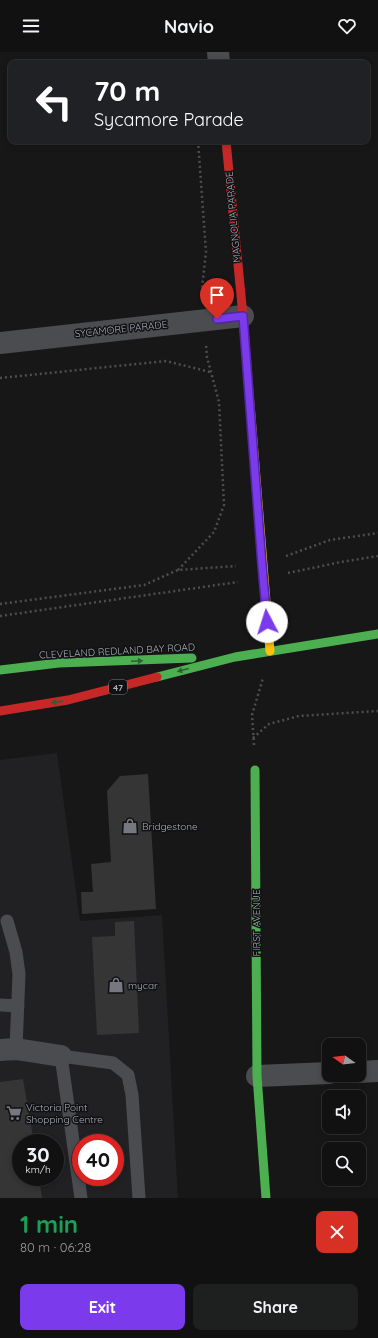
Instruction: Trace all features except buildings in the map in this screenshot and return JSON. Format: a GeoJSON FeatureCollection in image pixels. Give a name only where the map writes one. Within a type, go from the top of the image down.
{"type":"FeatureCollection","features":[{"type":"Feature","properties":{"kind":"main road","name":"MAGNOLIA PARADE"},"geometry":{"type":"LineString","coordinates":[[226,144],[243,316],[270,651]]}},
{"type":"Feature","properties":{"kind":"main road","name":"CLEVELAND REDLAND BAY ROAD"},"geometry":{"type":"LineString","coordinates":[[0,711],[68,700],[235,657],[378,634]]}},
{"type":"Feature","properties":{"kind":"main road","name":"CLEVELAND REDLAND BAY ROAD"},"geometry":{"type":"LineString","coordinates":[[0,670],[58,664],[235,657]]}},
{"type":"Feature","properties":{"kind":"main road","name":"FIRST AVENUE"},"geometry":{"type":"LineString","coordinates":[[255,770],[257,1076],[266,1198]]}},
{"type":"Feature","properties":{"kind":"street","name":"SYCAMORE PARADE"},"geometry":{"type":"LineString","coordinates":[[0,343],[243,316]]}},
{"type":"Feature","properties":{"kind":"street"},"geometry":{"type":"LineString","coordinates":[[8,1050],[62,1056]]}},
{"type":"Feature","properties":{"kind":"street"},"geometry":{"type":"LineString","coordinates":[[366,1072],[378,1071]]}},
{"type":"Feature","properties":{"kind":"street"},"geometry":{"type":"LineString","coordinates":[[257,1076],[322,1073]]}},
{"type":"Feature","properties":{"kind":"lane"},"geometry":{"type":"LineString","coordinates":[[7,921],[16,952],[18,974],[18,1006],[8,1050]]}},
{"type":"Feature","properties":{"kind":"lane"},"geometry":{"type":"LineString","coordinates":[[0,1006],[18,1006]]}},
{"type":"Feature","properties":{"kind":"lane"},"geometry":{"type":"LineString","coordinates":[[82,1198],[62,1056],[113,1063],[128,1075],[132,1095],[139,1198]]}},
{"type":"Feature","properties":{"kind":"path"},"geometry":{"type":"LineString","coordinates":[[198,144],[206,252],[202,288]]}},
{"type":"Feature","properties":{"kind":"path"},"geometry":{"type":"LineString","coordinates":[[178,570],[214,532],[224,505],[219,402],[207,357]]}},
{"type":"Feature","properties":{"kind":"path"},"geometry":{"type":"LineString","coordinates":[[0,378],[166,361],[210,372]]}},
{"type":"Feature","properties":{"kind":"path"},"geometry":{"type":"LineString","coordinates":[[0,604],[144,585],[178,570],[262,565],[330,540],[378,533]]}},
{"type":"Feature","properties":{"kind":"path"},"geometry":{"type":"LineString","coordinates":[[0,616],[263,578],[378,556]]}},
{"type":"Feature","properties":{"kind":"path"},"geometry":{"type":"LineString","coordinates":[[255,770],[252,715],[270,651]]}},
{"type":"Feature","properties":{"kind":"path"},"geometry":{"type":"LineString","coordinates":[[253,738],[268,724],[299,716],[378,711]]}},
{"type":"Feature","properties":{"kind":"shaded area","name":"Victoria Point Shopping Centre"},"geometry":{"type":"Polygon","coordinates":[[[57,753],[80,921],[162,915],[178,1198],[0,1198],[0,760],[57,753]]]}},
{"type":"Feature","properties":{"kind":"traffic: fast"},"geometry":{"type":"LineString","coordinates":[[157,677],[235,657],[378,634]]}},
{"type":"Feature","properties":{"kind":"traffic: fast"},"geometry":{"type":"LineString","coordinates":[[0,670],[59,663],[192,658]]}},
{"type":"Feature","properties":{"kind":"traffic: fast"},"geometry":{"type":"LineString","coordinates":[[255,770],[257,1076],[266,1198]]}},
{"type":"Feature","properties":{"kind":"traffic: slow"},"geometry":{"type":"LineString","coordinates":[[250,404],[270,651]]}},
{"type":"Feature","properties":{"kind":"traffic: jam"},"geometry":{"type":"LineString","coordinates":[[226,144],[250,404]]}},
{"type":"Feature","properties":{"kind":"traffic: jam"},"geometry":{"type":"LineString","coordinates":[[0,711],[68,700],[157,677]]}},
{"type":"Feature","properties":{"kind":"place","name":"Bridgestone"},"geometry":{"type":"Point","coordinates":[130,826]}},
{"type":"Feature","properties":{"kind":"place","name":"mycar"},"geometry":{"type":"Point","coordinates":[116,985]}},
{"type":"Feature","properties":{"kind":"place","name":"Victoria Point Shopping Centre"},"geometry":{"type":"Point","coordinates":[14,1113]}},
{"type":"Feature","properties":{"kind":"route"},"geometry":{"type":"LineString","coordinates":[[217,319],[243,316],[267,622]]}}]}
